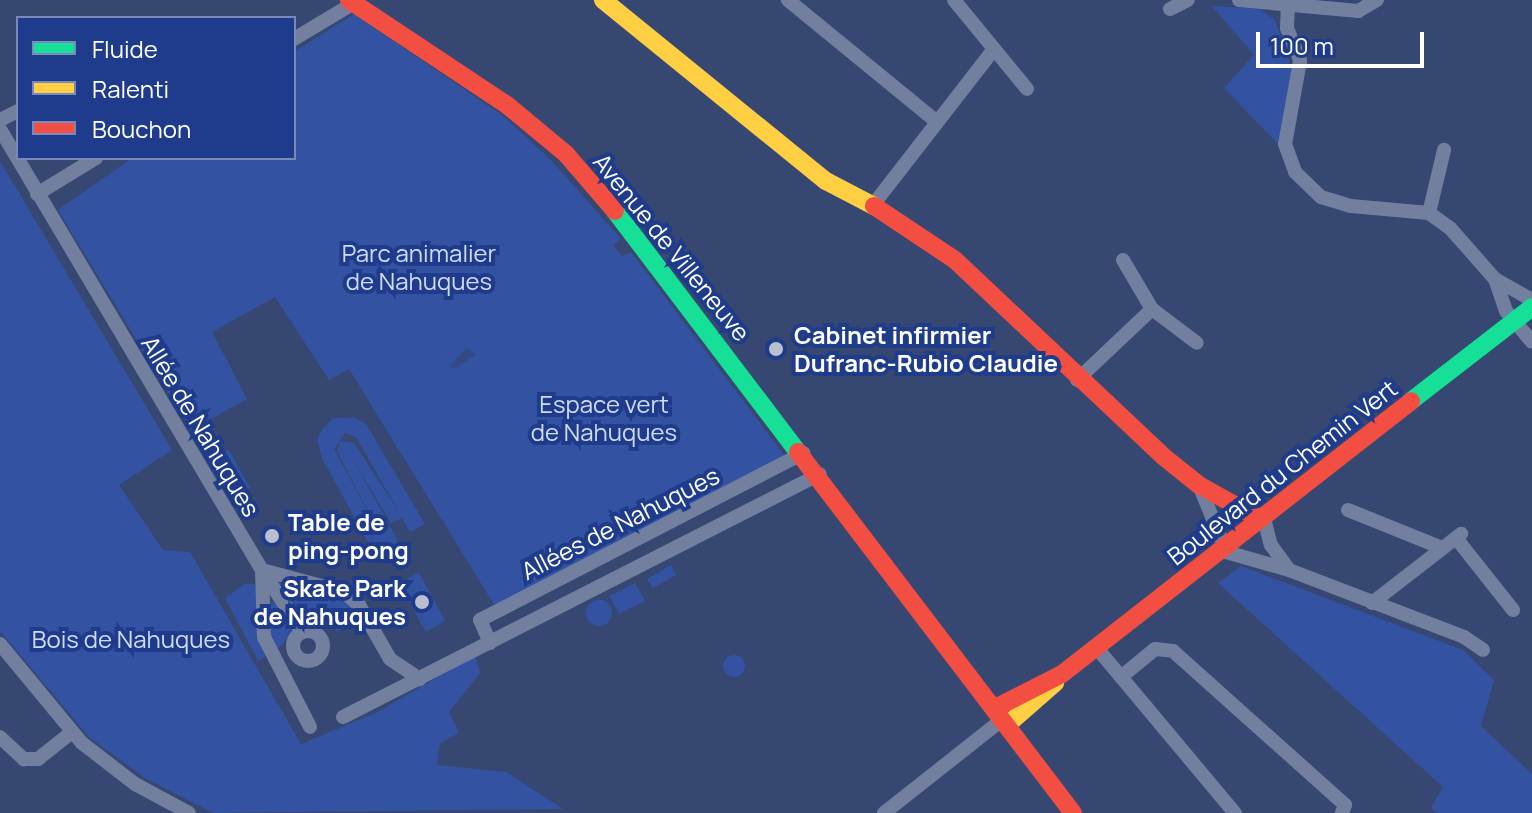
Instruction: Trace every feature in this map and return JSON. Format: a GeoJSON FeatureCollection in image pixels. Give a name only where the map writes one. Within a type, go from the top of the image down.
{"type":"FeatureCollection","features":[{"type":"Feature","properties":{"kind":"street"},"geometry":{"type":"LineString","coordinates":[[603,0],[826,181],[873,205],[955,260],[1077,380],[1199,485],[1261,516],[1271,545],[1289,570]]}},
{"type":"Feature","properties":{"kind":"street"},"geometry":{"type":"LineString","coordinates":[[788,0],[936,121]]}},
{"type":"Feature","properties":{"kind":"street"},"geometry":{"type":"LineString","coordinates":[[954,0],[1027,89]]}},
{"type":"Feature","properties":{"kind":"street"},"geometry":{"type":"LineString","coordinates":[[1170,9],[1188,0]]}},
{"type":"Feature","properties":{"kind":"street"},"geometry":{"type":"LineString","coordinates":[[1239,0],[1358,11],[1377,0]]}},
{"type":"Feature","properties":{"kind":"street"},"geometry":{"type":"LineString","coordinates":[[296,38],[352,2]]}},
{"type":"Feature","properties":{"kind":"street","name":"Avenue de Villeneuve"},"geometry":{"type":"LineString","coordinates":[[352,2],[507,105],[566,154],[820,474],[1073,813]]}},
{"type":"Feature","properties":{"kind":"street"},"geometry":{"type":"LineString","coordinates":[[1288,3],[1287,28],[1300,61],[1285,144],[1295,172],[1321,197],[1351,206],[1429,213],[1450,228],[1495,279],[1515,320],[1532,342]]}},
{"type":"Feature","properties":{"kind":"street"},"geometry":{"type":"LineString","coordinates":[[873,205],[994,49]]}},
{"type":"Feature","properties":{"kind":"street","name":"Allée de Nahuques"},"geometry":{"type":"LineString","coordinates":[[0,129],[16,157]]}},
{"type":"Feature","properties":{"kind":"street"},"geometry":{"type":"LineString","coordinates":[[1429,213],[1444,150]]}},
{"type":"Feature","properties":{"kind":"street","name":"Allée de Nahuques"},"geometry":{"type":"LineString","coordinates":[[18,160],[262,570]]}},
{"type":"Feature","properties":{"kind":"street"},"geometry":{"type":"LineString","coordinates":[[37,194],[93,160]]}},
{"type":"Feature","properties":{"kind":"street"},"geometry":{"type":"LineString","coordinates":[[1123,260],[1152,309],[1197,343]]}},
{"type":"Feature","properties":{"kind":"street"},"geometry":{"type":"LineString","coordinates":[[1495,279],[1532,300]]}},
{"type":"Feature","properties":{"kind":"street","name":"Boulevard du Chemin Vert"},"geometry":{"type":"LineString","coordinates":[[1002,717],[1062,674],[1532,307]]}},
{"type":"Feature","properties":{"kind":"street"},"geometry":{"type":"LineString","coordinates":[[1077,380],[1152,309]]}},
{"type":"Feature","properties":{"kind":"street","name":"Allées de Nahuques"},"geometry":{"type":"LineString","coordinates":[[490,643],[480,620],[803,453]]}},
{"type":"Feature","properties":{"kind":"street","name":"Allées de Nahuques"},"geometry":{"type":"LineString","coordinates":[[343,717],[820,474]]}},
{"type":"Feature","properties":{"kind":"street"},"geometry":{"type":"LineString","coordinates":[[1199,485],[1222,548],[1289,570],[1464,637],[1483,650]]}},
{"type":"Feature","properties":{"kind":"street"},"geometry":{"type":"LineString","coordinates":[[1348,510],[1442,548]]}},
{"type":"Feature","properties":{"kind":"street"},"geometry":{"type":"LineString","coordinates":[[1372,603],[1458,536],[1513,610]]}},
{"type":"Feature","properties":{"kind":"street"},"geometry":{"type":"LineString","coordinates":[[262,570],[302,632]]}},
{"type":"Feature","properties":{"kind":"street"},"geometry":{"type":"LineString","coordinates":[[262,570],[344,592],[359,605],[390,659],[420,679]]}},
{"type":"Feature","properties":{"kind":"street"},"geometry":{"type":"LineString","coordinates":[[262,570],[264,637],[310,727]]}},
{"type":"Feature","properties":{"kind":"street"},"geometry":{"type":"LineString","coordinates":[[0,644],[72,732],[108,765],[189,813]]}},
{"type":"Feature","properties":{"kind":"street"},"geometry":{"type":"LineString","coordinates":[[1096,647],[1235,813]]}},
{"type":"Feature","properties":{"kind":"street"},"geometry":{"type":"LineString","coordinates":[[1121,677],[1155,649],[1173,651],[1345,805],[1342,813]]}},
{"type":"Feature","properties":{"kind":"street","name":"Boulevard du Chemin Vert"},"geometry":{"type":"LineString","coordinates":[[1002,717],[1029,711],[1062,674]]}},
{"type":"Feature","properties":{"kind":"street"},"geometry":{"type":"LineString","coordinates":[[1027,751],[1029,711]]}},
{"type":"Feature","properties":{"kind":"street"},"geometry":{"type":"LineString","coordinates":[[884,813],[1002,717]]}},
{"type":"Feature","properties":{"kind":"street"},"geometry":{"type":"LineString","coordinates":[[0,737],[24,759],[38,759],[72,732]]}},
{"type":"Feature","properties":{"kind":"green space"},"geometry":{"type":"Polygon","coordinates":[[[1212,6],[1260,9],[1275,20],[1292,69],[1278,144],[1224,88],[1254,55],[1212,6]]]}},
{"type":"Feature","properties":{"kind":"green space"},"geometry":{"type":"Polygon","coordinates":[[[354,14],[503,116],[551,160],[621,239],[613,245],[622,256],[631,252],[787,459],[495,606],[349,369],[329,380],[275,297],[212,332],[247,399],[191,430],[58,210],[129,160],[296,160],[296,51],[354,14]]]}},
{"type":"Feature","properties":{"kind":"green space","name":"Bois de Nahuques"},"geometry":{"type":"Polygon","coordinates":[[[0,161],[172,450],[119,485],[163,550],[190,552],[301,744],[378,712],[475,655],[480,673],[449,712],[459,733],[440,743],[437,765],[506,772],[563,809],[213,813],[145,778],[89,737],[0,631],[0,161]]]}},
{"type":"Feature","properties":{"kind":"green space"},"geometry":{"type":"Polygon","coordinates":[[[353,417],[366,424],[425,524],[410,532],[402,518],[391,523],[353,460],[396,537],[398,545],[391,556],[371,548],[323,460],[317,441],[322,429],[332,419],[353,417]],[[345,433],[334,449],[381,536],[337,451],[340,441],[354,443],[399,512],[356,437],[345,433]]]}},
{"type":"Feature","properties":{"kind":"green space"},"geometry":{"type":"Polygon","coordinates":[[[229,450],[250,488],[232,496],[210,459],[229,450]]]}},
{"type":"Feature","properties":{"kind":"green space"},"geometry":{"type":"Polygon","coordinates":[[[671,565],[676,575],[653,588],[647,579],[671,565]]]}},
{"type":"Feature","properties":{"kind":"green space"},"geometry":{"type":"Polygon","coordinates":[[[1241,566],[1463,650],[1494,680],[1481,726],[1532,774],[1532,813],[1437,813],[1431,808],[1443,787],[1218,583],[1241,566]]]}},
{"type":"Feature","properties":{"kind":"green space","name":"Skate Park de Nahuques"},"geometry":{"type":"Polygon","coordinates":[[[419,572],[445,621],[426,632],[399,584],[419,572]]]}},
{"type":"Feature","properties":{"kind":"green space"},"geometry":{"type":"Polygon","coordinates":[[[291,582],[349,601],[358,617],[337,632],[330,618],[298,622],[278,583],[291,582]]]}},
{"type":"Feature","properties":{"kind":"green space"},"geometry":{"type":"Polygon","coordinates":[[[635,583],[645,601],[619,614],[609,596],[635,583]]]}},
{"type":"Feature","properties":{"kind":"green space"},"geometry":{"type":"Polygon","coordinates":[[[245,584],[254,584],[258,591],[257,626],[265,657],[258,661],[225,598],[245,584]]]}},
{"type":"Feature","properties":{"kind":"green space"},"geometry":{"type":"Polygon","coordinates":[[[277,600],[292,629],[282,646],[271,652],[264,607],[277,600]]]}},
{"type":"Feature","properties":{"kind":"green space"},"geometry":{"type":"Polygon","coordinates":[[[599,600],[608,604],[612,613],[608,622],[599,626],[590,622],[586,613],[590,604],[599,600]]]}},
{"type":"Feature","properties":{"kind":"green space"},"geometry":{"type":"Polygon","coordinates":[[[734,655],[742,658],[745,666],[742,674],[734,677],[726,674],[723,666],[726,658],[734,655]]]}},
{"type":"Feature","properties":{"kind":"shaded area"},"geometry":{"type":"Polygon","coordinates":[[[467,348],[476,355],[453,369],[451,365],[467,348]]]}},
{"type":"Feature","properties":{"kind":"traffic: fast"},"geometry":{"type":"LineString","coordinates":[[615,211],[798,452]]}},
{"type":"Feature","properties":{"kind":"traffic: fast"},"geometry":{"type":"LineString","coordinates":[[1411,401],[1532,307]]}},
{"type":"Feature","properties":{"kind":"traffic: slow"},"geometry":{"type":"LineString","coordinates":[[603,0],[826,181],[874,206]]}},
{"type":"Feature","properties":{"kind":"traffic: slow"},"geometry":{"type":"LineString","coordinates":[[1007,725],[1055,683]]}},
{"type":"Feature","properties":{"kind":"traffic: jam"},"geometry":{"type":"LineString","coordinates":[[349,0],[507,105],[566,154],[615,211]]}},
{"type":"Feature","properties":{"kind":"traffic: jam"},"geometry":{"type":"LineString","coordinates":[[874,206],[955,260],[1164,457],[1199,485],[1258,518]]}},
{"type":"Feature","properties":{"kind":"traffic: jam"},"geometry":{"type":"LineString","coordinates":[[995,708],[1062,674],[1411,401]]}},
{"type":"Feature","properties":{"kind":"traffic: jam"},"geometry":{"type":"LineString","coordinates":[[798,452],[1073,813]]}},
{"type":"Feature","properties":{"kind":"place","name":"Cabinet infirmier Dufranc-Rubio Claudie"},"geometry":{"type":"Point","coordinates":[776,349]}},
{"type":"Feature","properties":{"kind":"place","name":"Table de ping-pong"},"geometry":{"type":"Point","coordinates":[272,536]}},
{"type":"Feature","properties":{"kind":"place","name":"Skate Park de Nahuques"},"geometry":{"type":"Point","coordinates":[422,602]}},
{"type":"Feature","properties":{"kind":"park label","name":"Parc animalier de Nahuques"},"geometry":{"type":"Point","coordinates":[419,267]}},
{"type":"Feature","properties":{"kind":"park label","name":"Espace vert de Nahuques"},"geometry":{"type":"Point","coordinates":[604,418]}}]}
